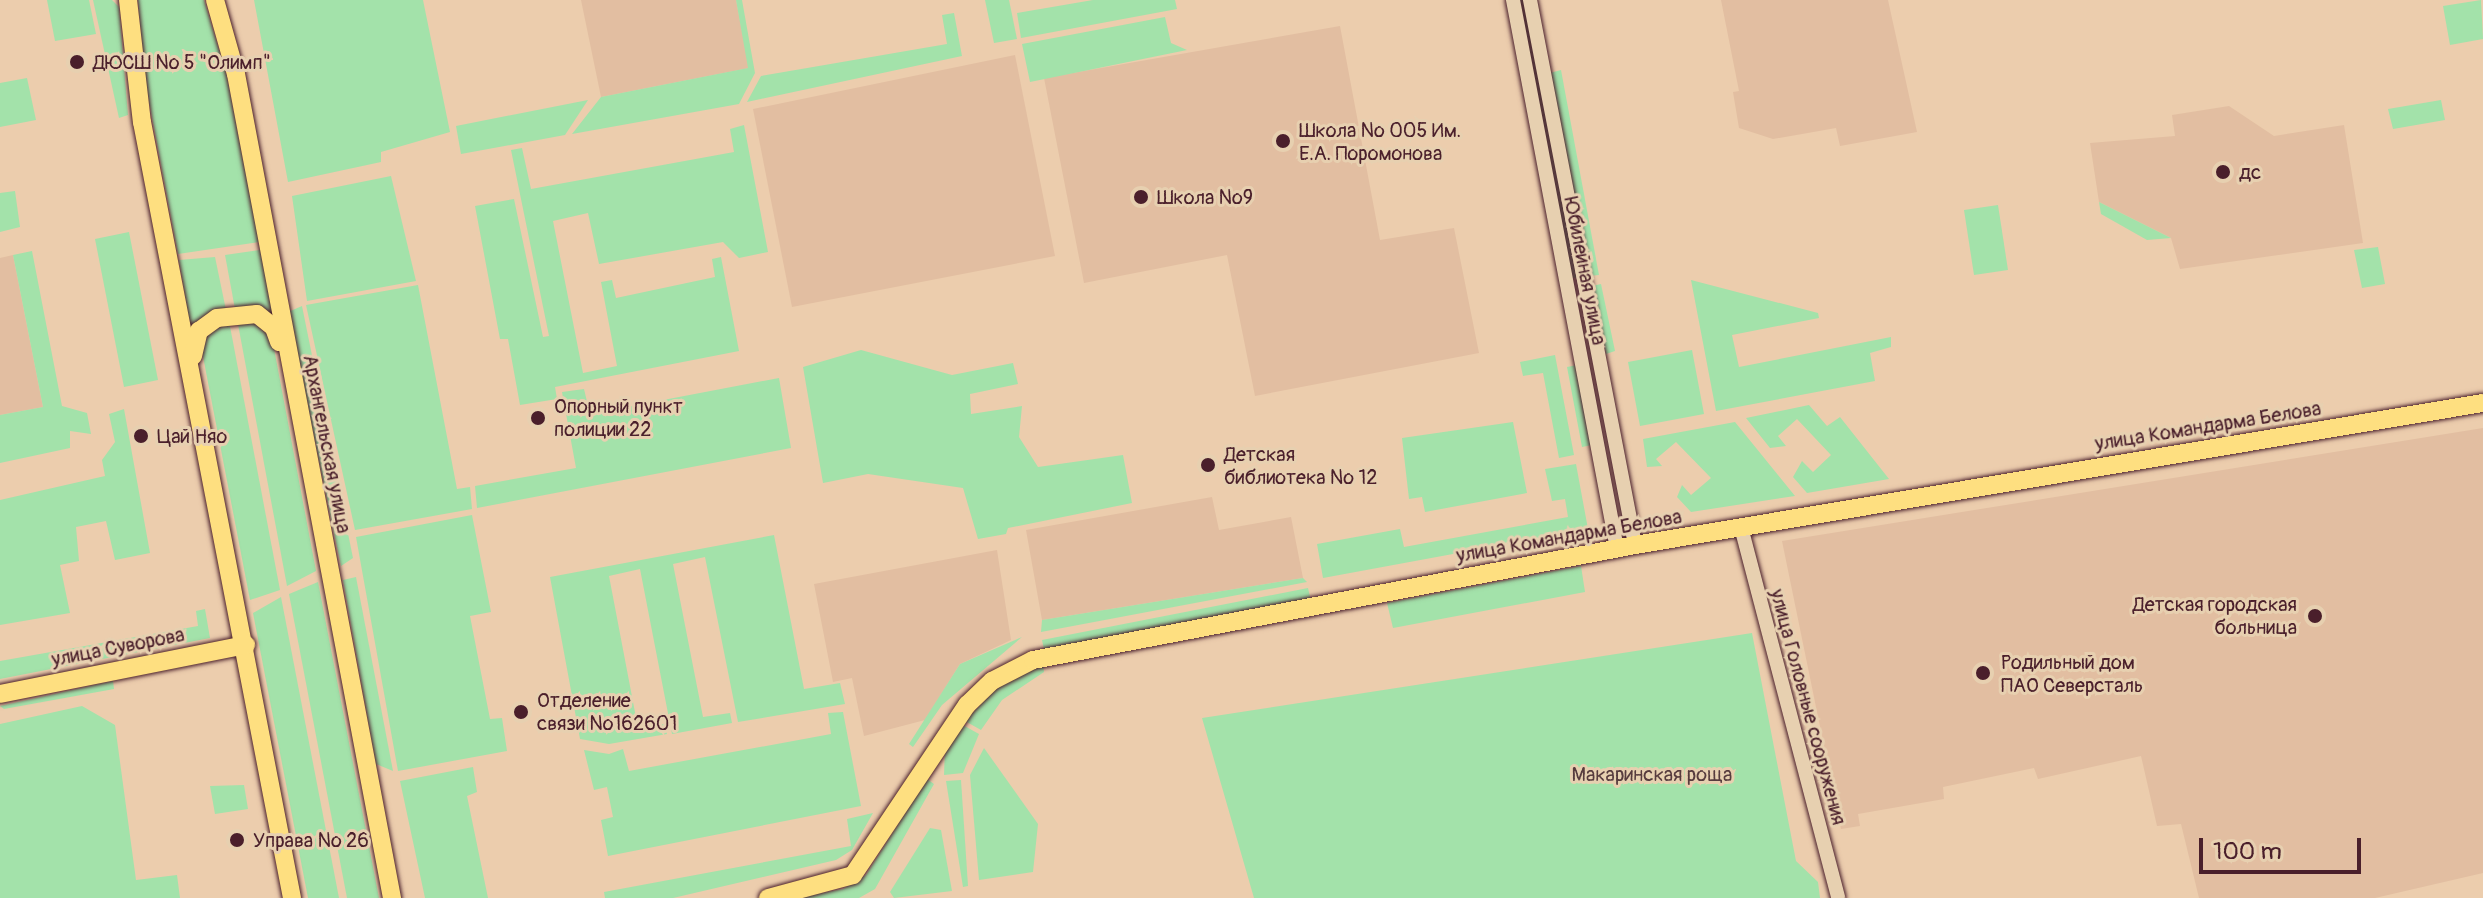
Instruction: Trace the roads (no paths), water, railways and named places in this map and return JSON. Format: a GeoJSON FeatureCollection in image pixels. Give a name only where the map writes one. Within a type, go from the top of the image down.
{"type":"FeatureCollection","features":[{"type":"Feature","properties":{"kind":"main road"},"geometry":{"type":"LineString","coordinates":[[128,0],[142,122],[246,645],[292,898]]}},
{"type":"Feature","properties":{"kind":"main road","name":"Архангельская улица"},"geometry":{"type":"LineString","coordinates":[[215,0],[236,74],[289,367],[392,898]]}},
{"type":"Feature","properties":{"kind":"main road"},"geometry":{"type":"LineString","coordinates":[[192,378],[199,331],[217,318],[248,313],[274,328],[289,367]]}},
{"type":"Feature","properties":{"kind":"main road","name":"улица Командарма Белова"},"geometry":{"type":"LineString","coordinates":[[768,898],[853,875],[967,705],[992,681],[1033,660],[1626,547],[2483,403]]}},
{"type":"Feature","properties":{"kind":"main road","name":"улица Суворова"},"geometry":{"type":"LineString","coordinates":[[0,694],[246,645]]}},
{"type":"Feature","properties":{"kind":"street","name":"Юбилейная улица"},"geometry":{"type":"LineString","coordinates":[[1513,0],[1567,286],[1626,547]]}},
{"type":"Feature","properties":{"kind":"street","name":"Юбилейная улица"},"geometry":{"type":"LineString","coordinates":[[1530,0],[1585,283],[1626,547]]}},
{"type":"Feature","properties":{"kind":"street"},"geometry":{"type":"LineString","coordinates":[[1567,286],[1585,283]]}},
{"type":"Feature","properties":{"kind":"street","name":"улица Головные сооружения"},"geometry":{"type":"LineString","coordinates":[[1741,527],[1838,898]]}},
{"type":"Feature","properties":{"kind":"place","name":"ДЮСШ № 5 \"Олимп\""},"geometry":{"type":"Point","coordinates":[77,62]}},
{"type":"Feature","properties":{"kind":"place","name":"Школа № 005 Им. Е.А. Поромонова"},"geometry":{"type":"Point","coordinates":[1283,141]}},
{"type":"Feature","properties":{"kind":"place","name":"дс"},"geometry":{"type":"Point","coordinates":[2223,172]}},
{"type":"Feature","properties":{"kind":"place","name":"Школа №9"},"geometry":{"type":"Point","coordinates":[1141,197]}},
{"type":"Feature","properties":{"kind":"place","name":"Опорный пункт полиции 22"},"geometry":{"type":"Point","coordinates":[538,418]}},
{"type":"Feature","properties":{"kind":"place","name":"Цай Няо"},"geometry":{"type":"Point","coordinates":[141,436]}},
{"type":"Feature","properties":{"kind":"place","name":"Детская библиотека № 12"},"geometry":{"type":"Point","coordinates":[1208,465]}},
{"type":"Feature","properties":{"kind":"place","name":"Детская городская больница"},"geometry":{"type":"Point","coordinates":[2315,616]}},
{"type":"Feature","properties":{"kind":"place","name":"Родильный дом ПАО Северсталь"},"geometry":{"type":"Point","coordinates":[1983,673]}},
{"type":"Feature","properties":{"kind":"place","name":"Отделение связи №162601"},"geometry":{"type":"Point","coordinates":[521,712]}},
{"type":"Feature","properties":{"kind":"place","name":"Управа № 26"},"geometry":{"type":"Point","coordinates":[237,840]}},
{"type":"Feature","properties":{"kind":"park label","name":"Макаринская роща"},"geometry":{"type":"Point","coordinates":[1652,774]}}]}
